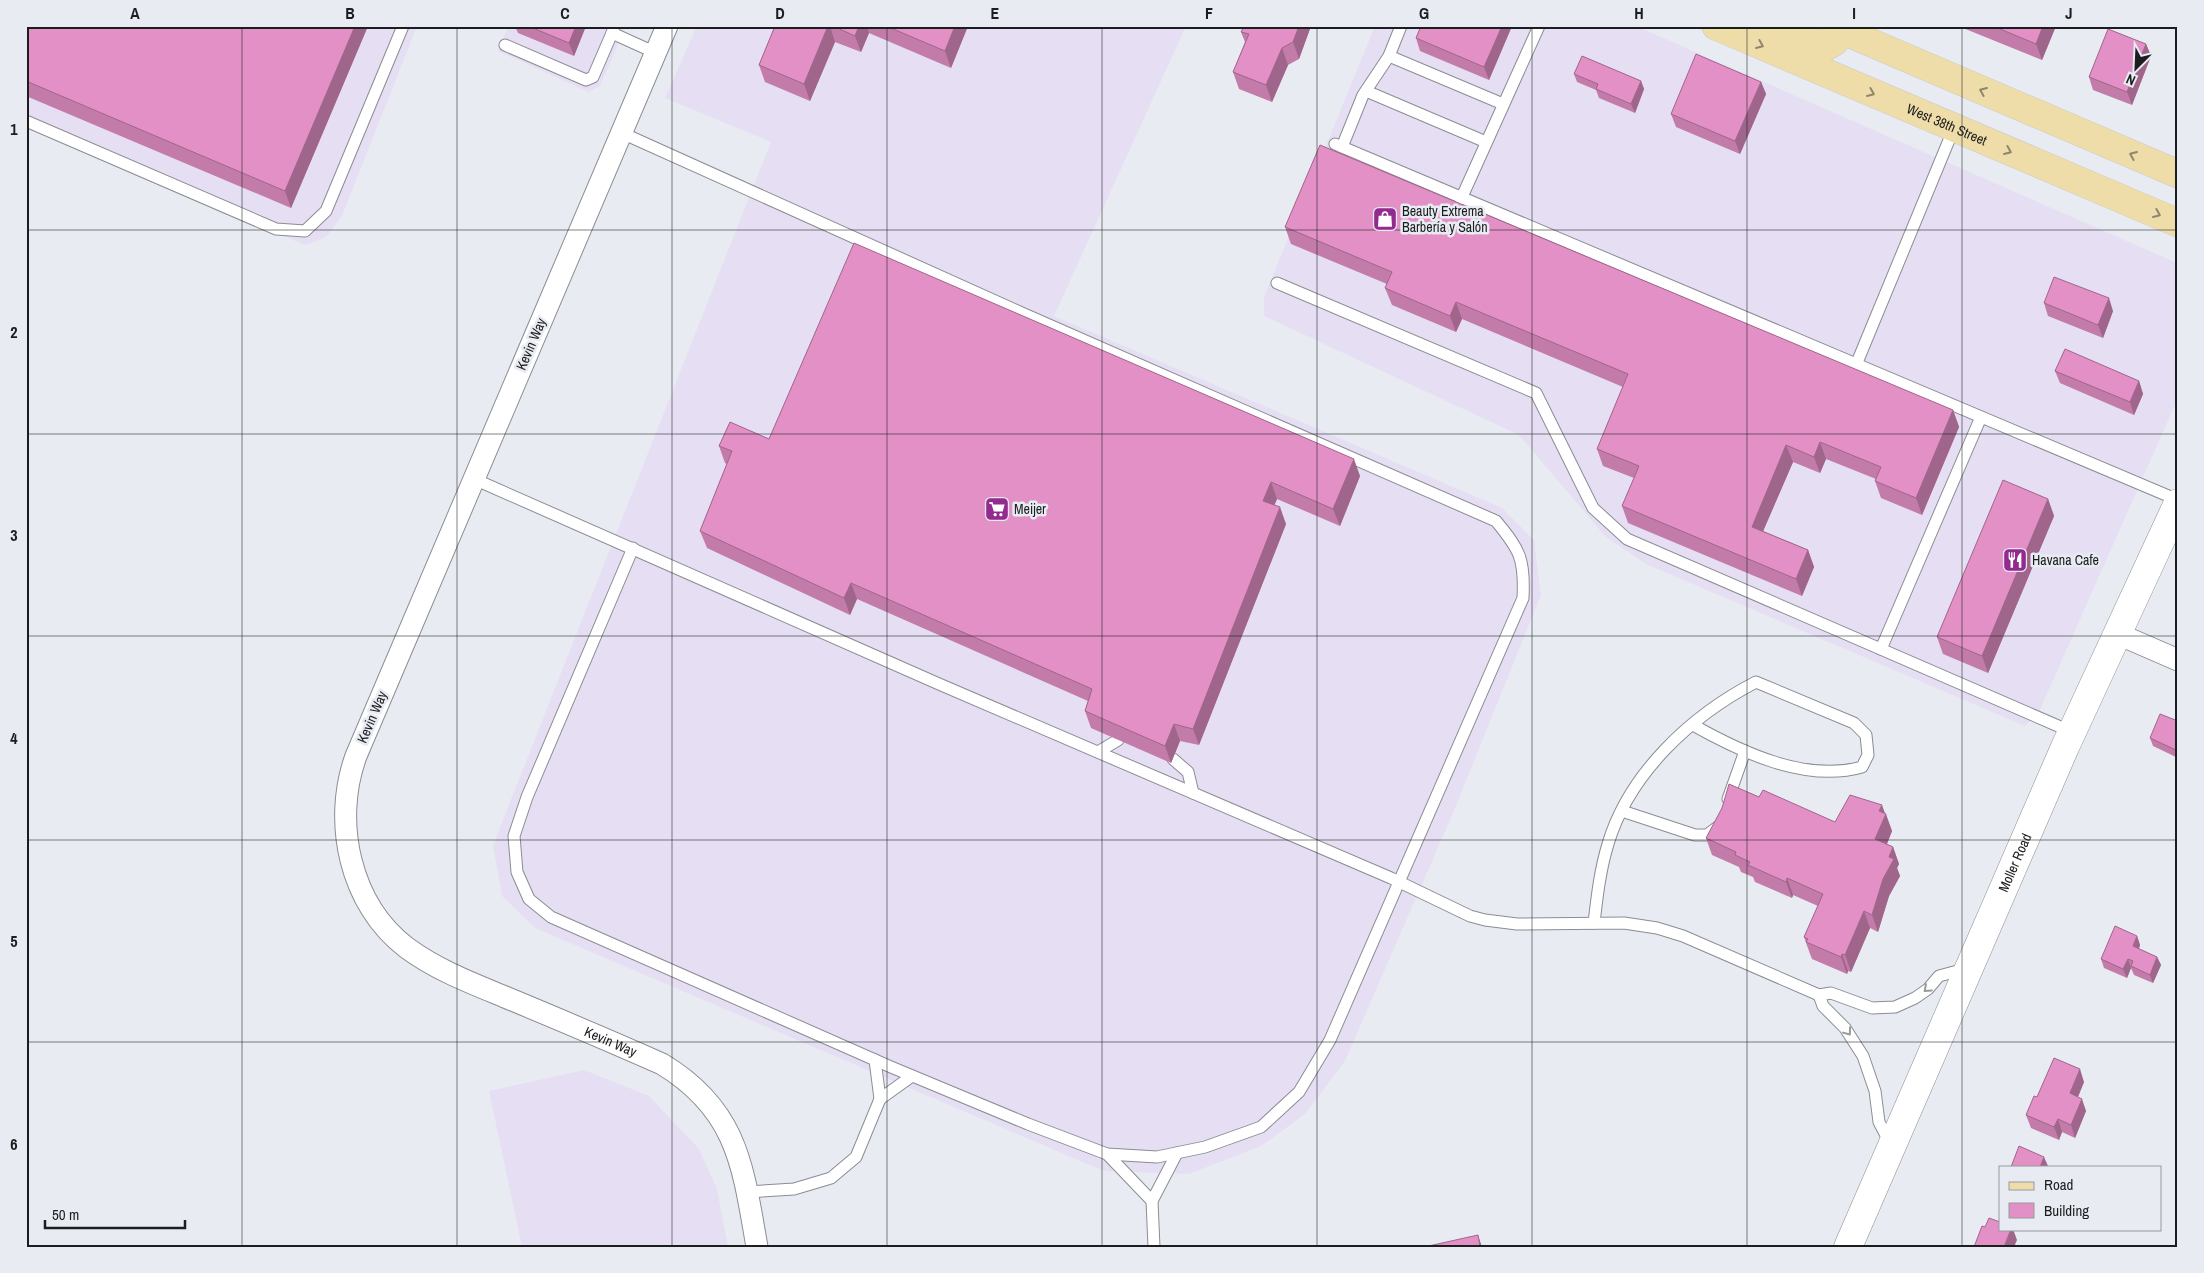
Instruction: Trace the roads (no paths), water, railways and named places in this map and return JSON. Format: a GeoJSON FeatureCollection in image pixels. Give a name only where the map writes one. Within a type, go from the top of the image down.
{"type":"FeatureCollection","features":[{"type":"Feature","properties":{"kind":"main road","name":"West 38th Street"},"geometry":{"type":"LineString","coordinates":[[1716,26],[2178,223]]}},
{"type":"Feature","properties":{"kind":"main road"},"geometry":{"type":"LineString","coordinates":[[1768,26],[1825,47],[1834,42],[1837,28],[2178,174]]}},
{"type":"Feature","properties":{"kind":"main road","name":"Moller Road"},"geometry":{"type":"LineString","coordinates":[[1853,1236],[2072,732],[2178,502]]}},
{"type":"Feature","properties":{"kind":"street","name":"Kevin Way"},"geometry":{"type":"LineString","coordinates":[[667,26],[352,765],[344,817],[348,851],[359,885],[382,922],[393,936],[406,947],[435,967],[654,1060],[684,1078],[703,1097],[725,1125],[742,1165],[757,1247]]}},
{"type":"Feature","properties":{"kind":"street"},"geometry":{"type":"LineString","coordinates":[[2118,634],[2178,660]]}},
{"type":"Feature","properties":{"kind":"lane"},"geometry":{"type":"LineString","coordinates":[[26,121],[276,229],[305,230],[326,211],[403,26]]}},
{"type":"Feature","properties":{"kind":"lane"},"geometry":{"type":"LineString","coordinates":[[1401,26],[1388,56],[1366,91],[1339,146],[2178,502]]}},
{"type":"Feature","properties":{"kind":"lane"},"geometry":{"type":"LineString","coordinates":[[1461,199],[1539,26]]}},
{"type":"Feature","properties":{"kind":"lane"},"geometry":{"type":"LineString","coordinates":[[505,45],[586,80],[593,76],[613,30],[656,53]]}},
{"type":"Feature","properties":{"kind":"lane"},"geometry":{"type":"LineString","coordinates":[[1388,56],[1503,104]]}},
{"type":"Feature","properties":{"kind":"lane"},"geometry":{"type":"LineString","coordinates":[[1366,91],[1486,142]]}},
{"type":"Feature","properties":{"kind":"lane"},"geometry":{"type":"LineString","coordinates":[[1856,365],[1954,128]]}},
{"type":"Feature","properties":{"kind":"lane"},"geometry":{"type":"LineString","coordinates":[[622,133],[1024,314],[1496,521],[1514,542],[1524,570],[1524,598],[1401,883],[1330,1040],[1299,1092],[1261,1127],[1205,1147],[1157,1157],[1107,1154],[1028,1124],[875,1060],[551,917],[529,899],[517,872],[514,836],[527,797],[632,548]]}},
{"type":"Feature","properties":{"kind":"lane"},"geometry":{"type":"LineString","coordinates":[[1277,282],[1536,393],[1593,508],[1627,540],[2072,732]]}},
{"type":"Feature","properties":{"kind":"lane"},"geometry":{"type":"LineString","coordinates":[[1881,649],[1981,418]]}},
{"type":"Feature","properties":{"kind":"lane"},"geometry":{"type":"LineString","coordinates":[[474,479],[1401,883],[1470,916],[1517,924],[1594,923],[1642,925],[1670,931],[1819,995],[1831,993],[1872,1008],[1895,1007],[1915,998],[1928,989],[1939,976],[1969,968]]}},
{"type":"Feature","properties":{"kind":"lane"},"geometry":{"type":"LineString","coordinates":[[1594,923],[1605,857],[1622,811],[1638,783],[1675,739],[1693,725],[1733,694],[1756,682],[1854,723],[1866,735],[1868,755],[1862,766],[1843,772],[1809,771],[1733,747],[1693,725]]}},
{"type":"Feature","properties":{"kind":"lane"},"geometry":{"type":"LineString","coordinates":[[1098,752],[1118,740]]}},
{"type":"Feature","properties":{"kind":"lane"},"geometry":{"type":"LineString","coordinates":[[1622,811],[1695,836],[1707,835],[1718,826],[1745,751]]}},
{"type":"Feature","properties":{"kind":"lane"},"geometry":{"type":"LineString","coordinates":[[1173,759],[1188,772],[1193,793]]}},
{"type":"Feature","properties":{"kind":"lane"},"geometry":{"type":"LineString","coordinates":[[1819,995],[1823,1006],[1845,1028],[1864,1056],[1875,1091],[1879,1122],[1892,1146]]}},
{"type":"Feature","properties":{"kind":"lane"},"geometry":{"type":"LineString","coordinates":[[747,1192],[794,1190],[831,1178],[856,1157],[880,1099],[875,1060]]}},
{"type":"Feature","properties":{"kind":"lane"},"geometry":{"type":"LineString","coordinates":[[880,1099],[912,1076]]}},
{"type":"Feature","properties":{"kind":"lane"},"geometry":{"type":"LineString","coordinates":[[1154,1247],[1152,1201],[1177,1153]]}},
{"type":"Feature","properties":{"kind":"lane"},"geometry":{"type":"LineString","coordinates":[[1107,1154],[1152,1201]]}},
{"type":"Feature","properties":{"kind":"place","name":"Beauty Extrema Barbería y Salón"},"geometry":{"type":"Point","coordinates":[1385,219]}},
{"type":"Feature","properties":{"kind":"place","name":"Meijer"},"geometry":{"type":"Point","coordinates":[997,509]}},
{"type":"Feature","properties":{"kind":"place","name":"Havana Cafe"},"geometry":{"type":"Point","coordinates":[2015,560]}}]}
